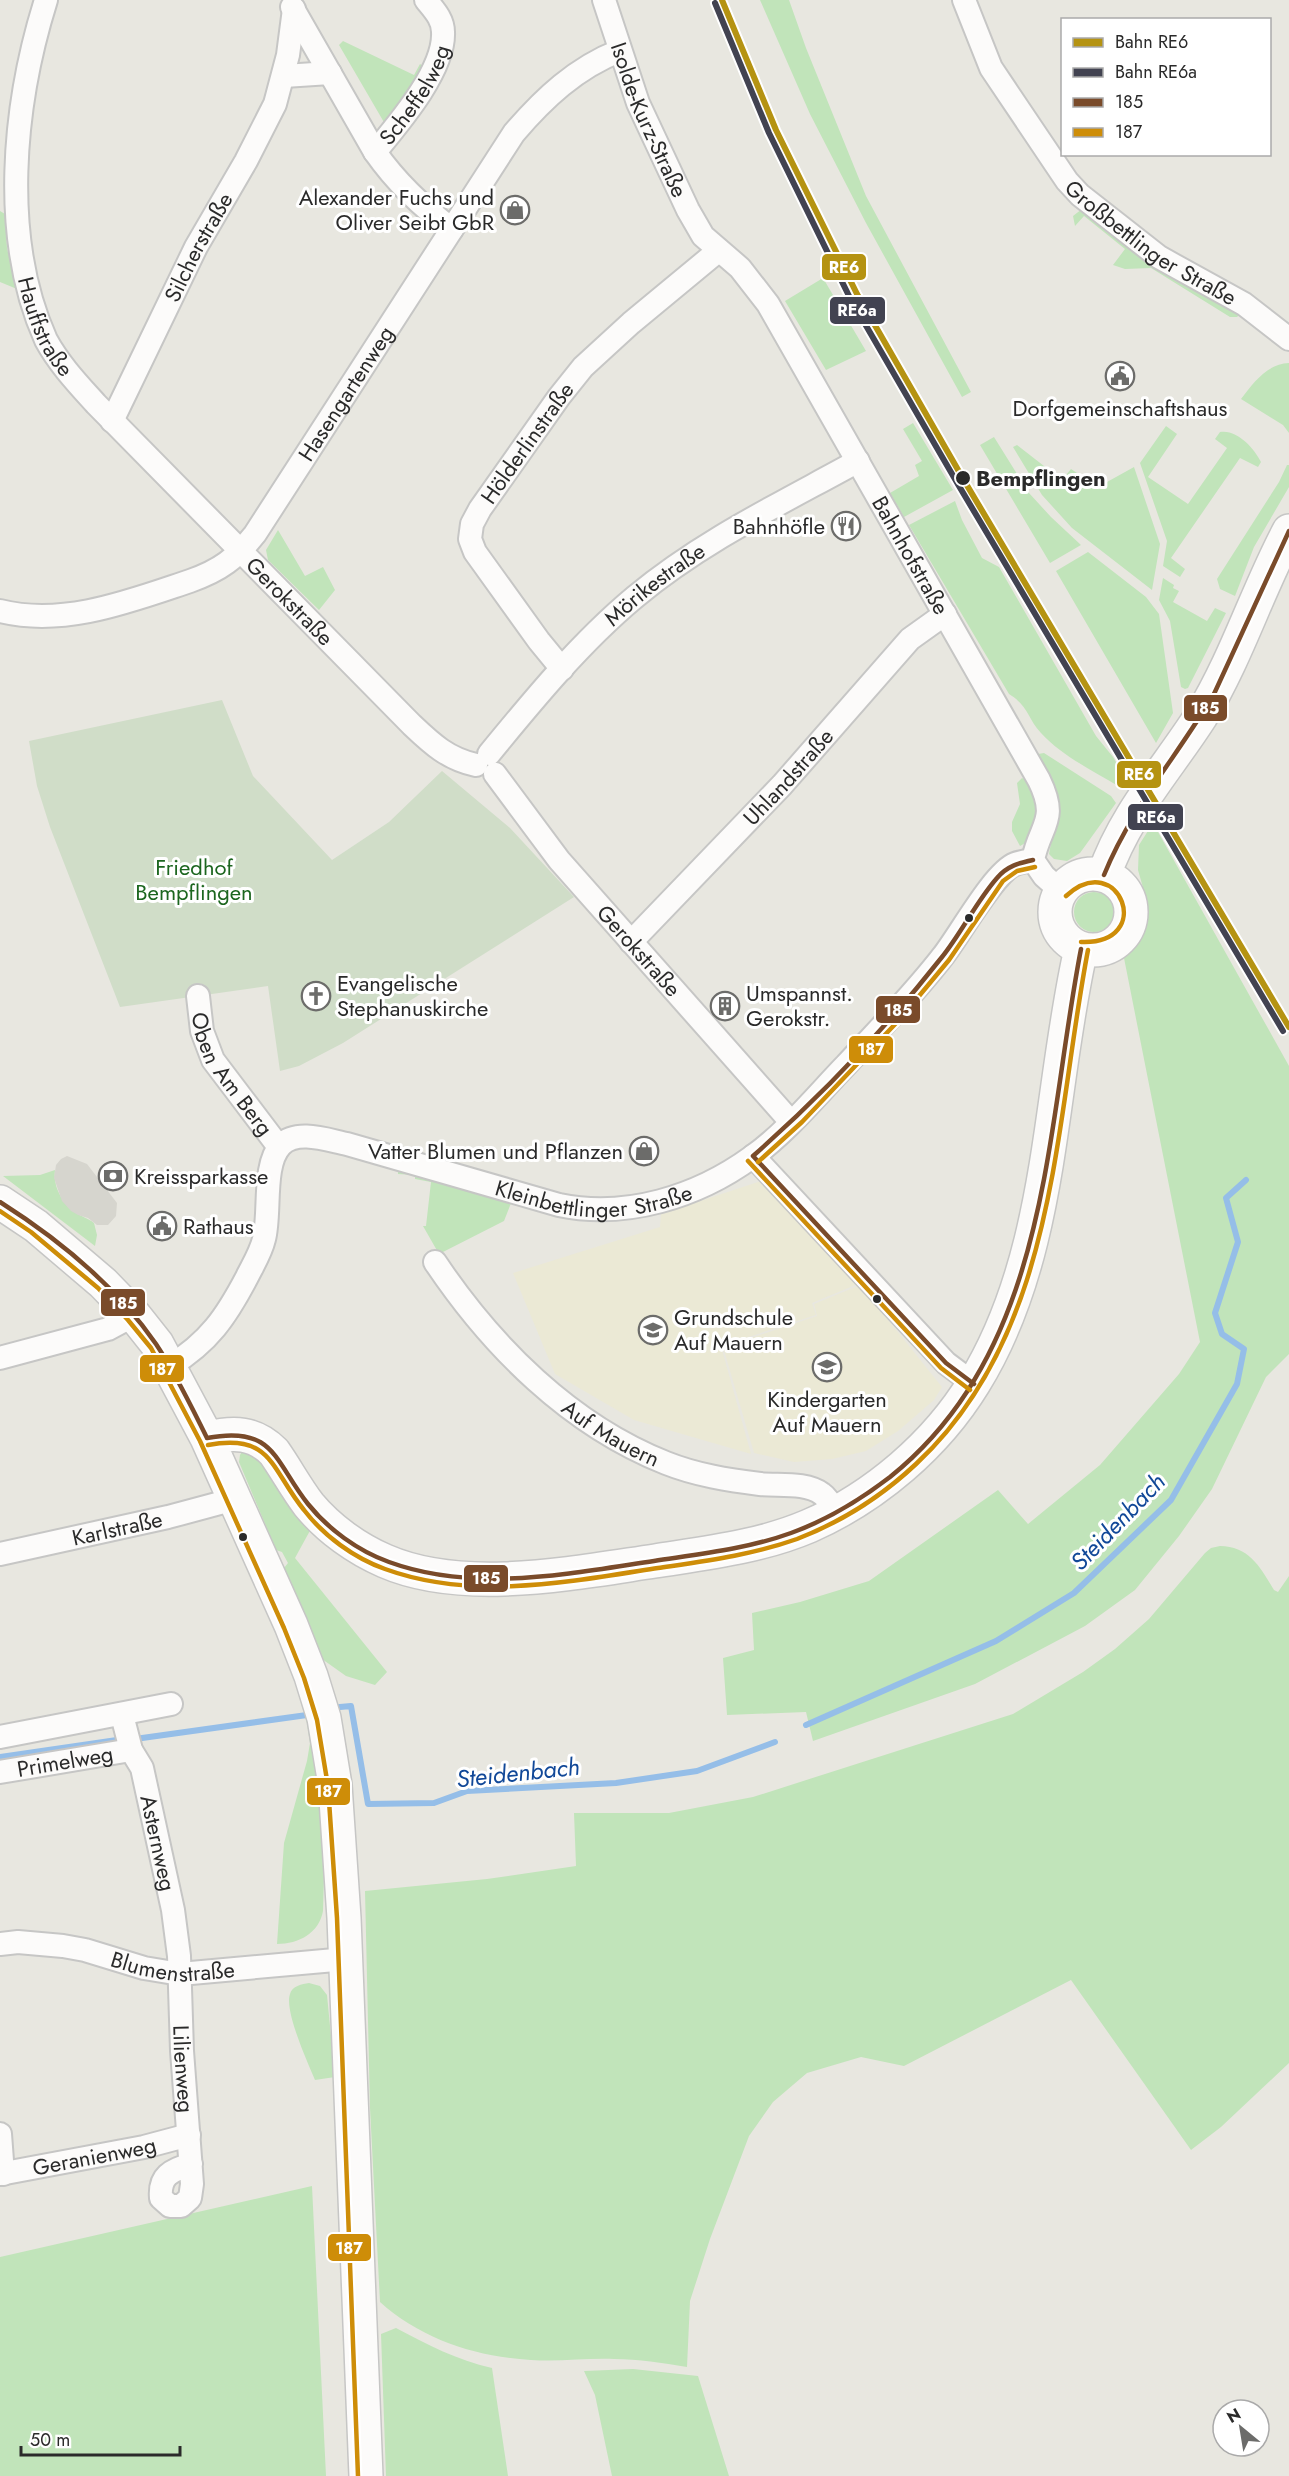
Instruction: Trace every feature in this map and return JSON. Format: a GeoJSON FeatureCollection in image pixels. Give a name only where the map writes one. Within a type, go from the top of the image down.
{"type":"FeatureCollection","features":[{"type":"Feature","properties":{"kind":"street","name":"Hauffstraße"},"geometry":{"type":"LineString","coordinates":[[46,0],[28,74],[18,136],[14,204],[15,240],[28,292],[45,338],[63,366],[112,421],[240,552]]}},
{"type":"Feature","properties":{"kind":"street","name":"Scheffelweg"},"geometry":{"type":"LineString","coordinates":[[375,152],[420,93],[442,46],[441,20],[426,0]]}},
{"type":"Feature","properties":{"kind":"street","name":"Isolde-Kurz-Straße"},"geometry":{"type":"LineString","coordinates":[[604,0],[619,51],[656,146],[688,210],[711,243]]}},
{"type":"Feature","properties":{"kind":"street","name":"Großbettlinger Straße"},"geometry":{"type":"LineString","coordinates":[[964,0],[991,68],[1067,181],[1080,195],[1159,257],[1244,304],[1289,339]]}},
{"type":"Feature","properties":{"kind":"street","name":"Silcherstraße"},"geometry":{"type":"LineString","coordinates":[[112,421],[195,247],[265,127],[275,104],[284,76],[291,5]]}},
{"type":"Feature","properties":{"kind":"street"},"geometry":{"type":"LineString","coordinates":[[291,5],[375,152],[405,190],[452,229]]}},
{"type":"Feature","properties":{"kind":"street","name":"Hasengartenweg"},"geometry":{"type":"LineString","coordinates":[[0,611],[32,616],[79,613],[206,575],[232,561],[296,472],[501,152],[531,114],[573,76],[595,61],[619,51]]}},
{"type":"Feature","properties":{"kind":"street"},"geometry":{"type":"LineString","coordinates":[[284,76],[330,73]]}},
{"type":"Feature","properties":{"kind":"street","name":"Bahnhofstraße"},"geometry":{"type":"LineString","coordinates":[[711,243],[740,268],[768,304],[1044,791],[1048,818],[1036,846],[1033,860]]}},
{"type":"Feature","properties":{"kind":"street","name":"Hölderlinstraße"},"geometry":{"type":"LineString","coordinates":[[562,669],[475,552],[470,539],[472,524],[521,451],[583,367],[711,243]]}},
{"type":"Feature","properties":{"kind":"street","name":"Mörikestraße"},"geometry":{"type":"LineString","coordinates":[[486,764],[562,669],[617,612],[683,561],[740,526],[858,461]]}},
{"type":"Feature","properties":{"kind":"street"},"geometry":{"type":"LineString","coordinates":[[1104,875],[1127,822],[1201,715],[1221,680],[1283,542]]}},
{"type":"Feature","properties":{"kind":"street","name":"Gerokstraße"},"geometry":{"type":"LineString","coordinates":[[240,552],[441,752],[456,760],[486,764],[559,860],[790,1122]]}},
{"type":"Feature","properties":{"kind":"street","name":"Uhlandstraße"},"geometry":{"type":"LineString","coordinates":[[631,942],[782,785],[910,639],[945,614]]}},
{"type":"Feature","properties":{"kind":"street"},"geometry":{"type":"LineString","coordinates":[[1033,860],[1044,876],[1061,891]]}},
{"type":"Feature","properties":{"kind":"street","name":"Kleinbettlinger Straße"},"geometry":{"type":"LineString","coordinates":[[279,1147],[287,1140],[299,1137],[347,1144],[447,1171],[520,1194],[585,1210],[609,1210],[655,1204],[703,1185],[753,1156],[790,1122],[920,984],[943,956],[998,876],[1014,864],[1033,860]]}},
{"type":"Feature","properties":{"kind":"street"},"geometry":{"type":"LineString","coordinates":[[1104,875],[1114,879],[1129,897],[1131,920],[1127,931],[1112,946],[1102,950],[1081,949],[1063,935],[1057,925],[1055,914],[1061,891],[1079,876],[1104,875]]}},
{"type":"Feature","properties":{"kind":"street"},"geometry":{"type":"LineString","coordinates":[[207,1438],[229,1433],[243,1434],[266,1443],[318,1515],[360,1548],[402,1568],[466,1578],[542,1577],[731,1549],[783,1536],[810,1526],[896,1473],[919,1451],[942,1427],[974,1384],[1004,1324],[1032,1236],[1045,1174],[1066,1027],[1081,949]]}},
{"type":"Feature","properties":{"kind":"street","name":"Oben Am Berg"},"geometry":{"type":"LineString","coordinates":[[198,996],[202,1031],[213,1060],[279,1147]]}},
{"type":"Feature","properties":{"kind":"street"},"geometry":{"type":"LineString","coordinates":[[170,1366],[194,1351],[216,1329],[236,1298],[258,1254],[264,1239],[271,1168],[279,1147]]}},
{"type":"Feature","properties":{"kind":"street"},"geometry":{"type":"LineString","coordinates":[[753,1156],[939,1355],[974,1384]]}},
{"type":"Feature","properties":{"kind":"street"},"geometry":{"type":"LineString","coordinates":[[0,1202],[59,1244],[103,1283],[134,1315],[170,1366],[207,1438],[297,1640],[324,1718],[335,1785],[346,1959],[366,2476]]}},
{"type":"Feature","properties":{"kind":"street","name":"Auf Mauern"},"geometry":{"type":"LineString","coordinates":[[435,1262],[459,1297],[487,1331],[564,1404],[601,1431],[640,1452],[687,1470],[738,1481],[810,1488],[822,1493],[835,1512]]}},
{"type":"Feature","properties":{"kind":"street"},"geometry":{"type":"LineString","coordinates":[[0,1358],[108,1329],[134,1315]]}},
{"type":"Feature","properties":{"kind":"street","name":"Karlstraße"},"geometry":{"type":"LineString","coordinates":[[0,1554],[168,1517],[235,1499]]}},
{"type":"Feature","properties":{"kind":"street"},"geometry":{"type":"LineString","coordinates":[[0,1737],[171,1704]]}},
{"type":"Feature","properties":{"kind":"street","name":"Asternweg"},"geometry":{"type":"LineString","coordinates":[[122,1714],[131,1750],[142,1768],[172,1910],[180,1974]]}},
{"type":"Feature","properties":{"kind":"street","name":"Primelweg"},"geometry":{"type":"LineString","coordinates":[[0,1772],[131,1750]]}},
{"type":"Feature","properties":{"kind":"street","name":"Blumenstraße"},"geometry":{"type":"LineString","coordinates":[[0,1944],[34,1943],[63,1946],[85,1950],[144,1968],[180,1974],[346,1959]]}},
{"type":"Feature","properties":{"kind":"street","name":"Lilienweg"},"geometry":{"type":"LineString","coordinates":[[180,1974],[182,2051],[191,2164]]}},
{"type":"Feature","properties":{"kind":"street"},"geometry":{"type":"LineString","coordinates":[[0,2134],[2,2174]]}},
{"type":"Feature","properties":{"kind":"street","name":"Geranienweg"},"geometry":{"type":"LineString","coordinates":[[2,2174],[144,2147],[189,2135]]}},
{"type":"Feature","properties":{"kind":"shaded area"},"geometry":{"type":"Polygon","coordinates":[[[67,1156],[87,1164],[117,1203],[116,1216],[108,1225],[97,1225],[88,1218],[71,1211],[62,1201],[54,1178],[56,1165],[67,1156]]]}},
{"type":"Feature","properties":{"kind":"shaded area","name":"Grundschule Auf Mauern"},"geometry":{"type":"Polygon","coordinates":[[[764,1180],[858,1284],[812,1303],[816,1315],[721,1346],[751,1454],[634,1420],[555,1374],[513,1273],[660,1227],[661,1214],[764,1180]]]}},
{"type":"Feature","properties":{"kind":"shaded area","name":"Kindergarten Auf Mauern"},"geometry":{"type":"Polygon","coordinates":[[[860,1285],[942,1387],[934,1400],[898,1431],[866,1451],[832,1459],[794,1462],[754,1453],[723,1347],[817,1316],[814,1304],[860,1285]]]}},
{"type":"Feature","properties":{"kind":"green space"},"geometry":{"type":"Polygon","coordinates":[[[760,0],[789,0],[866,196],[971,392],[962,397],[866,223],[810,114],[760,0]]]}},
{"type":"Feature","properties":{"kind":"green space"},"geometry":{"type":"Polygon","coordinates":[[[343,41],[414,75],[420,64],[426,68],[385,124],[339,45],[343,41]]]}},
{"type":"Feature","properties":{"kind":"green space"},"geometry":{"type":"Polygon","coordinates":[[[1082,209],[1240,314],[1237,317],[1230,317],[1151,268],[1125,269],[1113,265],[1125,249],[1084,216],[1075,226],[1073,216],[1082,209]]]}},
{"type":"Feature","properties":{"kind":"green space"},"geometry":{"type":"Polygon","coordinates":[[[0,211],[5,214],[7,248],[17,289],[0,282],[0,211]]]}},
{"type":"Feature","properties":{"kind":"green space"},"geometry":{"type":"Polygon","coordinates":[[[823,278],[866,351],[826,370],[785,301],[823,278]]]}},
{"type":"Feature","properties":{"kind":"green space"},"geometry":{"type":"Polygon","coordinates":[[[1289,363],[1289,433],[1283,425],[1241,399],[1256,380],[1268,370],[1289,363]]]}},
{"type":"Feature","properties":{"kind":"green space"},"geometry":{"type":"Polygon","coordinates":[[[913,423],[953,490],[904,517],[890,493],[919,476],[915,465],[922,461],[903,429],[913,423]]]}},
{"type":"Feature","properties":{"kind":"green space"},"geometry":{"type":"Polygon","coordinates":[[[1166,426],[1177,434],[1148,477],[1188,504],[1227,448],[1215,439],[1220,432],[1239,436],[1261,462],[1258,467],[1240,458],[1171,558],[1185,569],[1180,577],[1163,566],[1167,541],[1140,463],[1166,426]]]}},
{"type":"Feature","properties":{"kind":"green space"},"geometry":{"type":"Polygon","coordinates":[[[994,437],[1029,493],[1081,545],[1050,563],[980,445],[994,437]]]}},
{"type":"Feature","properties":{"kind":"green space"},"geometry":{"type":"Polygon","coordinates":[[[1017,445],[1062,480],[1071,469],[1098,487],[1134,467],[1160,544],[1152,590],[1072,528],[1042,495],[1013,447],[1017,445]]]}},
{"type":"Feature","properties":{"kind":"green space"},"geometry":{"type":"Polygon","coordinates":[[[1289,465],[1289,487],[1254,547],[1235,596],[1220,589],[1217,579],[1279,482],[1289,465]]]}},
{"type":"Feature","properties":{"kind":"green space"},"geometry":{"type":"Polygon","coordinates":[[[955,501],[962,520],[982,558],[999,567],[1096,736],[1113,757],[1129,784],[1124,787],[1118,786],[1058,749],[1036,728],[1024,708],[1009,694],[909,525],[955,501]]]}},
{"type":"Feature","properties":{"kind":"green space"},"geometry":{"type":"Polygon","coordinates":[[[278,530],[305,576],[323,567],[335,590],[319,610],[268,560],[266,550],[278,530]]]}},
{"type":"Feature","properties":{"kind":"green space"},"geometry":{"type":"Polygon","coordinates":[[[1088,552],[1146,597],[1159,614],[1173,713],[1156,743],[1056,571],[1088,552]]]}},
{"type":"Feature","properties":{"kind":"green space"},"geometry":{"type":"Polygon","coordinates":[[[1163,578],[1179,591],[1173,602],[1207,621],[1215,608],[1226,613],[1188,688],[1185,689],[1181,687],[1170,621],[1159,600],[1163,578]]]}},
{"type":"Feature","properties":{"kind":"green space","name":"Friedhof Bempflingen"},"geometry":{"type":"Polygon","coordinates":[[[222,700],[253,776],[332,860],[389,822],[442,771],[510,828],[574,897],[343,1043],[299,1066],[280,1071],[268,986],[120,1007],[50,827],[37,786],[29,741],[222,700]]]}},
{"type":"Feature","properties":{"kind":"green space"},"geometry":{"type":"Polygon","coordinates":[[[1044,753],[1111,796],[1116,803],[1080,853],[1067,861],[1054,859],[1049,854],[1055,821],[1036,761],[1038,754],[1044,753]]]}},
{"type":"Feature","properties":{"kind":"green space"},"geometry":{"type":"Polygon","coordinates":[[[1022,778],[1026,780],[1033,793],[1036,810],[1029,838],[1020,846],[1012,831],[1012,822],[1020,804],[1017,783],[1022,778]]]}},
{"type":"Feature","properties":{"kind":"green space"},"geometry":{"type":"Polygon","coordinates":[[[1153,823],[1289,1066],[1289,1354],[1266,1377],[1212,1489],[1179,1536],[1135,1590],[1085,1626],[975,1684],[813,1741],[806,1712],[727,1715],[723,1658],[754,1650],[752,1613],[800,1602],[869,1581],[998,1490],[1028,1524],[1100,1465],[1179,1374],[1200,1342],[1124,958],[1143,937],[1148,905],[1138,870],[1139,845],[1153,823]]]}},
{"type":"Feature","properties":{"kind":"green space"},"geometry":{"type":"Polygon","coordinates":[[[1094,892],[1102,893],[1108,898],[1113,904],[1113,920],[1108,926],[1102,931],[1094,932],[1086,931],[1080,926],[1075,920],[1074,912],[1075,904],[1080,898],[1086,893],[1094,892]]]}},
{"type":"Feature","properties":{"kind":"green space"},"geometry":{"type":"Polygon","coordinates":[[[398,1164],[513,1198],[504,1221],[439,1254],[423,1226],[426,1226],[431,1182],[415,1179],[415,1175],[398,1174],[398,1164]]]}},
{"type":"Feature","properties":{"kind":"green space"},"geometry":{"type":"Polygon","coordinates":[[[55,1170],[55,1183],[63,1199],[76,1213],[94,1223],[97,1235],[95,1246],[3,1176],[40,1175],[55,1170]]]}},
{"type":"Feature","properties":{"kind":"green space"},"geometry":{"type":"Polygon","coordinates":[[[254,1449],[312,1527],[295,1558],[387,1672],[375,1685],[346,1676],[322,1659],[284,1568],[288,1563],[282,1552],[276,1550],[239,1462],[243,1450],[254,1449]]]}},
{"type":"Feature","properties":{"kind":"green space"},"geometry":{"type":"Polygon","coordinates":[[[1230,1547],[1246,1554],[1259,1566],[1274,1590],[1278,1592],[1289,1576],[1289,2063],[1221,2127],[1191,2150],[1071,1980],[904,2066],[861,2057],[807,2073],[773,2102],[749,2136],[710,2239],[690,2301],[687,2367],[632,2360],[541,2360],[490,2355],[431,2336],[396,2315],[380,2302],[370,2108],[365,1891],[487,1879],[576,1866],[574,1813],[669,1813],[753,1797],[1013,1714],[1083,1672],[1115,1649],[1149,1619],[1205,1553],[1211,1548],[1230,1547]]]}},
{"type":"Feature","properties":{"kind":"green space"},"geometry":{"type":"Polygon","coordinates":[[[292,1672],[312,1721],[325,1842],[323,1911],[321,1919],[307,1936],[293,1942],[277,1944],[284,1843],[310,1743],[307,1723],[292,1672]]]}},
{"type":"Feature","properties":{"kind":"green space"},"geometry":{"type":"Polygon","coordinates":[[[309,1983],[320,1986],[327,1995],[335,2077],[315,2080],[293,2024],[289,2002],[291,1991],[295,1987],[309,1983]]]}},
{"type":"Feature","properties":{"kind":"green space"},"geometry":{"type":"Polygon","coordinates":[[[312,2186],[326,2476],[0,2476],[0,2257],[312,2186]]]}},
{"type":"Feature","properties":{"kind":"green space"},"geometry":{"type":"Polygon","coordinates":[[[396,2328],[455,2356],[492,2368],[508,2476],[386,2476],[381,2334],[396,2328]]]}},
{"type":"Feature","properties":{"kind":"green space"},"geometry":{"type":"Polygon","coordinates":[[[633,2369],[698,2376],[729,2476],[612,2476],[595,2395],[584,2371],[633,2369]]]}},
{"type":"Feature","properties":{"kind":"waterway","name":"Steidenbach"},"geometry":{"type":"LineString","coordinates":[[806,1725],[996,1641],[1074,1593],[1171,1500],[1237,1384],[1244,1349],[1222,1334],[1215,1313],[1238,1242],[1226,1198],[1246,1180]]}},
{"type":"Feature","properties":{"kind":"waterway","name":"Steidenbach"},"geometry":{"type":"LineString","coordinates":[[340,1707],[351,1706],[368,1804],[434,1803],[467,1791],[616,1783],[697,1771],[775,1742]]}},
{"type":"Feature","properties":{"kind":"waterway","name":"Steidenbach"},"geometry":{"type":"LineString","coordinates":[[135,1739],[307,1715]]}},
{"type":"Feature","properties":{"kind":"waterway","name":"Steidenbach"},"geometry":{"type":"LineString","coordinates":[[0,1757],[117,1740]]}},
{"type":"Feature","properties":{"kind":"rail line","name":"RE6"},"geometry":{"type":"LineString","coordinates":[[722,0],[776,130],[857,294],[965,482],[1289,1027]]}},
{"type":"Feature","properties":{"kind":"rail line","name":"RE6a"},"geometry":{"type":"LineString","coordinates":[[715,3],[769,133],[850,298],[1283,1031]]}},
{"type":"Feature","properties":{"kind":"transit line","name":"185"},"geometry":{"type":"LineString","coordinates":[[1104,875],[1141,804],[1214,694],[1289,531]]}},
{"type":"Feature","properties":{"kind":"transit line","name":"185"},"geometry":{"type":"LineString","coordinates":[[753,1156],[828,1085],[898,1010],[949,947],[989,887],[1001,874],[1023,862],[1033,860]]}},
{"type":"Feature","properties":{"kind":"transit line","name":"187"},"geometry":{"type":"LineString","coordinates":[[758,1162],[802,1122],[900,1019],[949,960],[1003,881],[1017,871],[1035,867]]}},
{"type":"Feature","properties":{"kind":"transit line","name":"187"},"geometry":{"type":"LineString","coordinates":[[1066,896],[1085,884],[1101,883],[1114,890],[1122,902],[1124,916],[1118,929],[1104,939],[1081,942]]}},
{"type":"Feature","properties":{"kind":"transit line","name":"185"},"geometry":{"type":"LineString","coordinates":[[207,1438],[229,1435],[247,1437],[260,1442],[279,1461],[308,1504],[344,1538],[366,1552],[389,1562],[454,1577],[487,1579],[554,1575],[723,1550],[774,1539],[843,1509],[890,1477],[943,1425],[982,1366],[1011,1302],[1032,1234],[1047,1163],[1081,949]]}},
{"type":"Feature","properties":{"kind":"transit line","name":"187"},"geometry":{"type":"LineString","coordinates":[[208,1445],[246,1444],[258,1450],[268,1458],[312,1520],[330,1537],[362,1559],[418,1579],[452,1584],[521,1586],[556,1583],[711,1560],[780,1545],[845,1516],[875,1497],[916,1464],[962,1412],[998,1353],[1023,1290],[1042,1224],[1056,1156],[1088,950]]}},
{"type":"Feature","properties":{"kind":"transit line","name":"185"},"geometry":{"type":"LineString","coordinates":[[753,1156],[946,1363],[974,1384]]}},
{"type":"Feature","properties":{"kind":"transit line","name":"187"},"geometry":{"type":"LineString","coordinates":[[748,1161],[941,1368],[970,1390]]}},
{"type":"Feature","properties":{"kind":"transit line","name":"185"},"geometry":{"type":"LineString","coordinates":[[0,1202],[65,1248],[123,1303],[163,1355],[207,1438]]}},
{"type":"Feature","properties":{"kind":"transit line","name":"187"},"geometry":{"type":"LineString","coordinates":[[0,1211],[31,1232],[98,1288],[151,1348],[200,1441],[284,1628],[304,1678],[317,1720],[328,1786],[337,1918],[358,2476]]}},
{"type":"Feature","properties":{"kind":"place","name":"Alexander Fuchs und Oliver Seibt GbR"},"geometry":{"type":"Point","coordinates":[515,210]}},
{"type":"Feature","properties":{"kind":"place","name":"Dorfgemeinschaftshaus"},"geometry":{"type":"Point","coordinates":[1120,376]}},
{"type":"Feature","properties":{"kind":"place","name":"Bempflingen"},"geometry":{"type":"Point","coordinates":[963,478]}},
{"type":"Feature","properties":{"kind":"place","name":"Bahnhöfle"},"geometry":{"type":"Point","coordinates":[846,526]}},
{"type":"Feature","properties":{"kind":"place","name":"Evangelische Stephanuskirche"},"geometry":{"type":"Point","coordinates":[316,996]}},
{"type":"Feature","properties":{"kind":"place","name":"Umspannst. Gerokstr."},"geometry":{"type":"Point","coordinates":[725,1006]}},
{"type":"Feature","properties":{"kind":"place","name":"Vatter Blumen und Pflanzen"},"geometry":{"type":"Point","coordinates":[644,1151]}},
{"type":"Feature","properties":{"kind":"place","name":"Kreissparkasse"},"geometry":{"type":"Point","coordinates":[113,1176]}},
{"type":"Feature","properties":{"kind":"place","name":"Rathaus"},"geometry":{"type":"Point","coordinates":[162,1226]}},
{"type":"Feature","properties":{"kind":"place","name":"Grundschule Auf Mauern"},"geometry":{"type":"Point","coordinates":[653,1330]}},
{"type":"Feature","properties":{"kind":"place","name":"Kindergarten Auf Mauern"},"geometry":{"type":"Point","coordinates":[827,1367]}}]}
